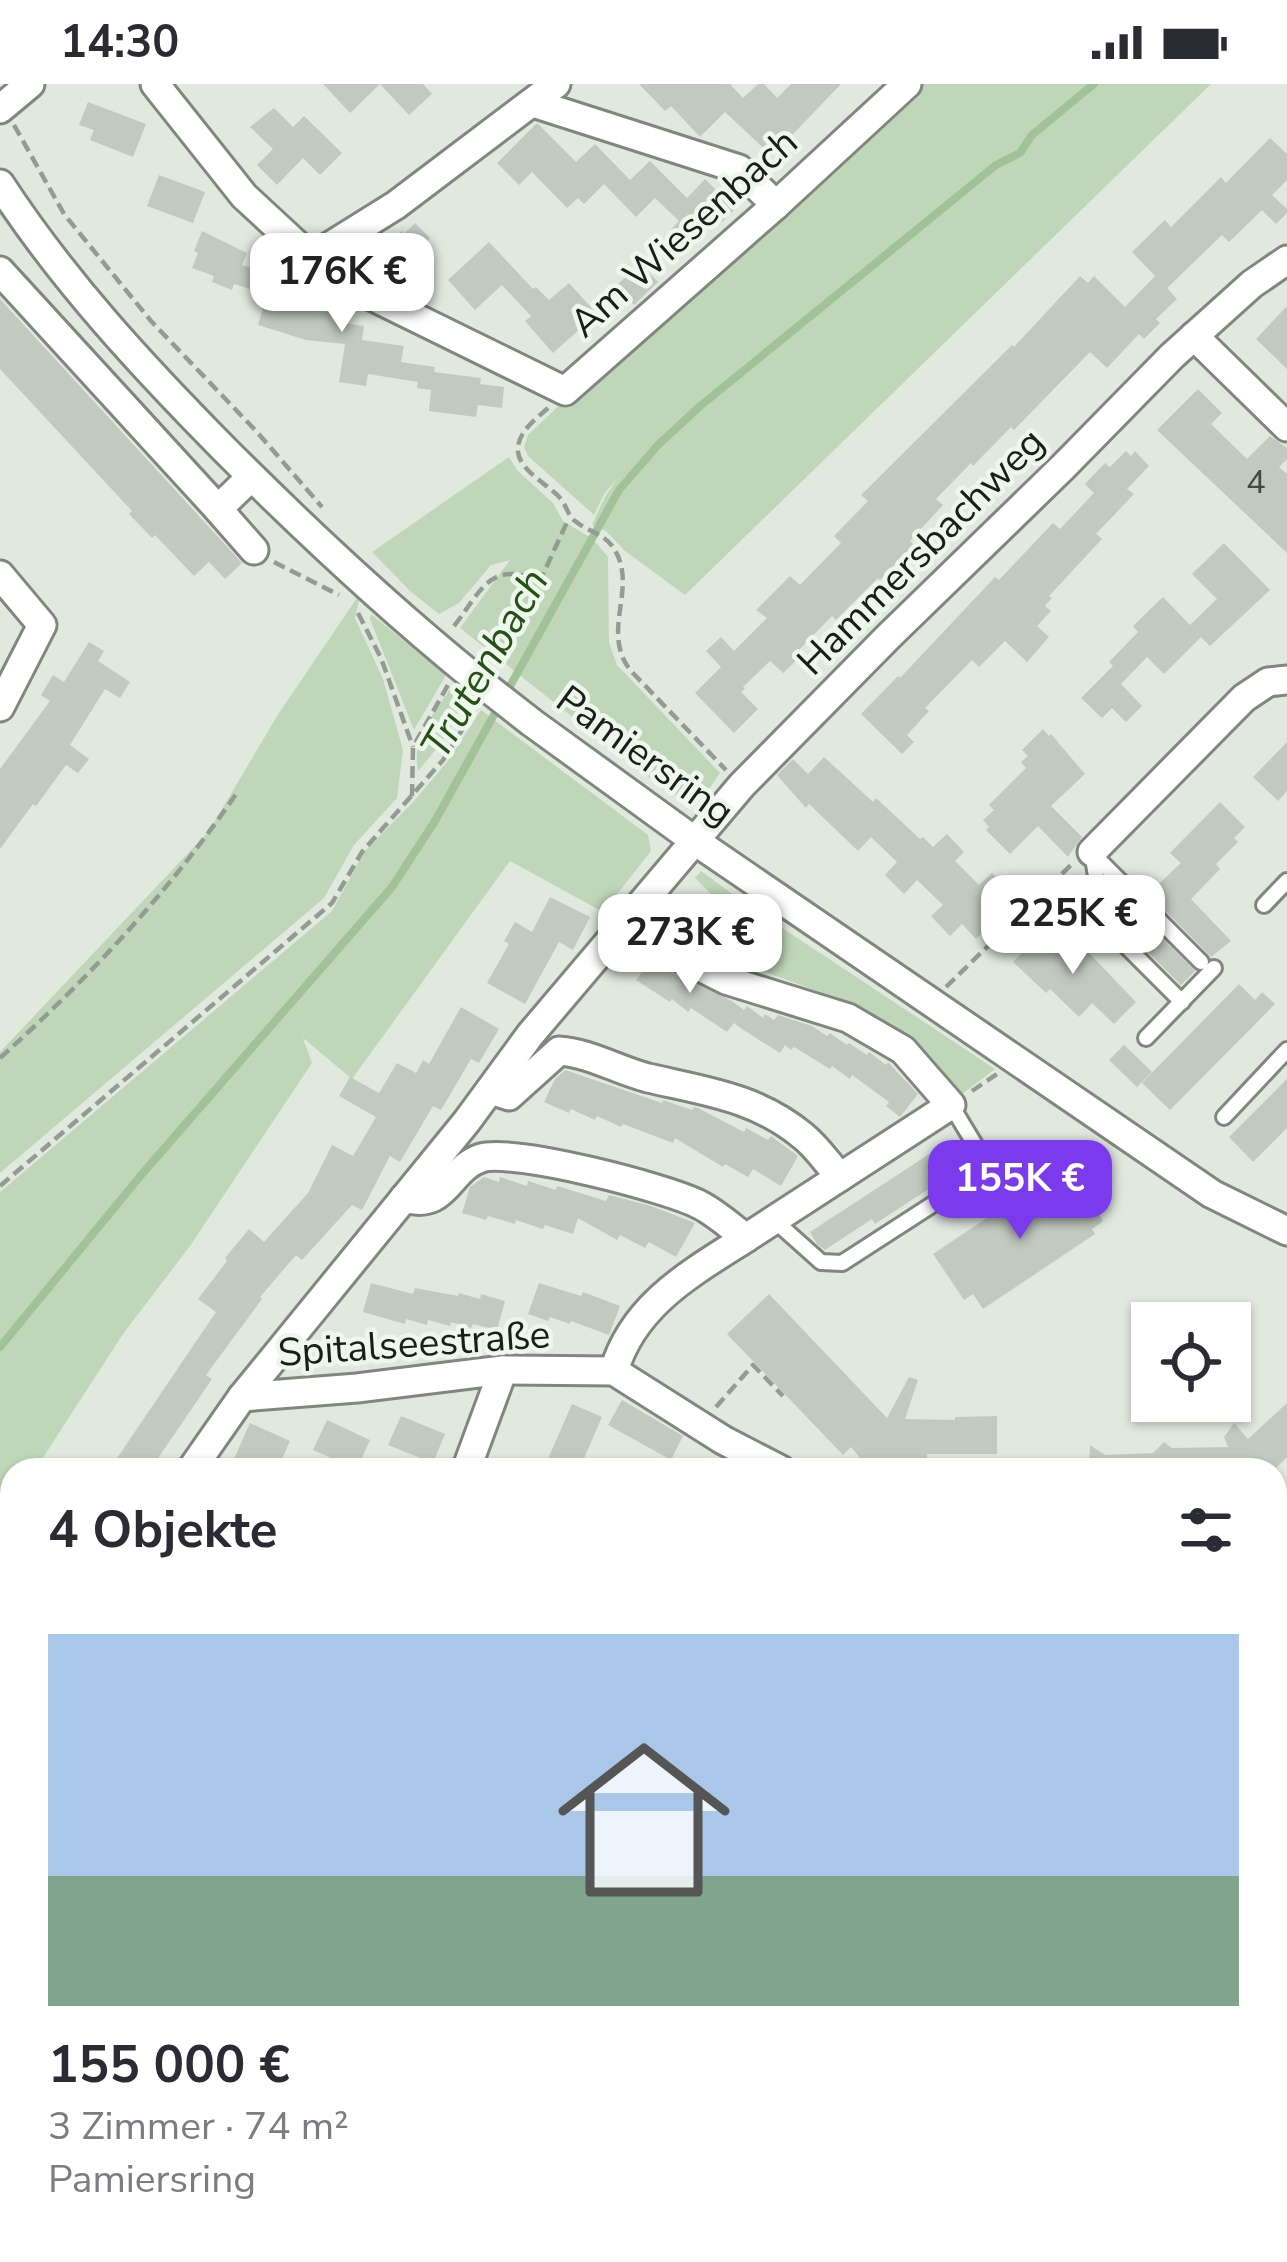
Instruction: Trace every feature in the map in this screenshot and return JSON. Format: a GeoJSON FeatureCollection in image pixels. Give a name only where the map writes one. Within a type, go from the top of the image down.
{"type":"FeatureCollection","features":[{"type":"Feature","properties":{"kind":"street"},"geometry":{"type":"LineString","coordinates":[[2,107],[30,84]]}},
{"type":"Feature","properties":{"kind":"street"},"geometry":{"type":"LineString","coordinates":[[155,84],[244,196],[310,258],[353,287],[565,391]]}},
{"type":"Feature","properties":{"kind":"street"},"geometry":{"type":"LineString","coordinates":[[310,258],[396,205],[556,84]]}},
{"type":"Feature","properties":{"kind":"street","name":"Am Wiesenbach"},"geometry":{"type":"LineString","coordinates":[[565,391],[907,84]]}},
{"type":"Feature","properties":{"kind":"street"},"geometry":{"type":"LineString","coordinates":[[533,104],[739,169],[776,205]]}},
{"type":"Feature","properties":{"kind":"street","name":"Pamiersring"},"geometry":{"type":"LineString","coordinates":[[0,184],[33,235],[152,376],[286,511],[476,681],[695,841],[1212,1194],[1287,1231]]}},
{"type":"Feature","properties":{"kind":"street","name":"Hammersbachweg"},"geometry":{"type":"LineString","coordinates":[[199,1458],[242,1396],[530,1035],[742,785],[1194,336],[1287,260]]}},
{"type":"Feature","properties":{"kind":"street"},"geometry":{"type":"LineString","coordinates":[[0,271],[254,550]]}},
{"type":"Feature","properties":{"kind":"street"},"geometry":{"type":"LineString","coordinates":[[1194,336],[1287,428]]}},
{"type":"Feature","properties":{"kind":"street"},"geometry":{"type":"LineString","coordinates":[[218,509],[251,477]]}},
{"type":"Feature","properties":{"kind":"street"},"geometry":{"type":"LineString","coordinates":[[0,575],[42,625],[0,707]]}},
{"type":"Feature","properties":{"kind":"street"},"geometry":{"type":"LineString","coordinates":[[1092,852],[1244,698],[1268,682],[1287,680]]}},
{"type":"Feature","properties":{"kind":"street"},"geometry":{"type":"LineString","coordinates":[[629,920],[674,954],[726,980],[848,1018],[903,1050],[951,1105],[670,1287],[638,1320],[620,1352],[614,1371],[759,1458]]}},
{"type":"Feature","properties":{"kind":"street"},"geometry":{"type":"LineString","coordinates":[[490,1090],[509,1096],[559,1051],[581,1053],[627,1072],[754,1105],[803,1136],[840,1178]]}},
{"type":"Feature","properties":{"kind":"street","name":"Hammersbachweg"},"geometry":{"type":"LineString","coordinates":[[404,1198],[429,1200],[465,1167],[494,1155],[648,1187],[700,1205],[746,1238]]}},
{"type":"Feature","properties":{"kind":"street"},"geometry":{"type":"LineString","coordinates":[[470,1458],[503,1370]]}},
{"type":"Feature","properties":{"kind":"street","name":"Spitalseestraße"},"geometry":{"type":"LineString","coordinates":[[242,1396],[503,1370],[614,1371]]}},
{"type":"Feature","properties":{"kind":"lane"},"geometry":{"type":"LineString","coordinates":[[1092,852],[1207,965],[1181,1002],[1146,1038]]}},
{"type":"Feature","properties":{"kind":"lane"},"geometry":{"type":"LineString","coordinates":[[1092,852],[1104,924],[1181,1002]]}},
{"type":"Feature","properties":{"kind":"lane"},"geometry":{"type":"LineString","coordinates":[[1264,905],[1287,881]]}},
{"type":"Feature","properties":{"kind":"lane"},"geometry":{"type":"LineString","coordinates":[[1223,1117],[1287,1050]]}},
{"type":"Feature","properties":{"kind":"lane"},"geometry":{"type":"LineString","coordinates":[[774,1220],[820,1262],[842,1263],[989,1168],[951,1105]]}},
{"type":"Feature","properties":{"kind":"path"},"geometry":{"type":"LineString","coordinates":[[2,107],[64,214],[151,321],[328,514]]}},
{"type":"Feature","properties":{"kind":"path"},"geometry":{"type":"LineString","coordinates":[[565,391],[525,431],[517,447],[521,463],[563,501],[569,518],[613,546],[623,587],[617,645],[626,664],[742,785]]}},
{"type":"Feature","properties":{"kind":"path"},"geometry":{"type":"LineString","coordinates":[[412,747],[476,681],[542,581],[569,518]]}},
{"type":"Feature","properties":{"kind":"path"},"geometry":{"type":"LineString","coordinates":[[254,550],[353,603],[381,658],[412,747],[412,796]]}},
{"type":"Feature","properties":{"kind":"path"},"geometry":{"type":"LineString","coordinates":[[448,633],[490,579],[523,574],[542,581]]}},
{"type":"Feature","properties":{"kind":"path"},"geometry":{"type":"LineString","coordinates":[[0,1186],[332,903],[362,852],[443,760],[476,681]]}},
{"type":"Feature","properties":{"kind":"path"},"geometry":{"type":"LineString","coordinates":[[0,1058],[99,964],[198,850],[236,794]]}},
{"type":"Feature","properties":{"kind":"path"},"geometry":{"type":"LineString","coordinates":[[942,991],[1064,869],[1092,852]]}},
{"type":"Feature","properties":{"kind":"path"},"geometry":{"type":"LineString","coordinates":[[951,1105],[1017,1061]]}},
{"type":"Feature","properties":{"kind":"path"},"geometry":{"type":"LineString","coordinates":[[700,1425],[753,1365],[783,1396]]}},
{"type":"Feature","properties":{"kind":"green space"},"geometry":{"type":"Polygon","coordinates":[[[913,84],[1211,84],[685,595],[606,531],[592,525],[617,479],[604,494],[594,515],[528,456],[524,447],[528,435],[913,84]]]}},
{"type":"Feature","properties":{"kind":"green space"},"geometry":{"type":"Polygon","coordinates":[[[509,457],[553,503],[563,521],[593,539],[608,557],[609,643],[617,665],[720,773],[709,789],[689,801],[665,790],[460,628],[510,560],[491,565],[459,603],[439,614],[372,552],[509,457]]]}},
{"type":"Feature","properties":{"kind":"green space"},"geometry":{"type":"Polygon","coordinates":[[[361,592],[355,618],[383,679],[403,750],[397,798],[354,845],[324,898],[0,1173],[0,1052],[209,831],[277,716],[361,592]]]}},
{"type":"Feature","properties":{"kind":"green space"},"geometry":{"type":"Polygon","coordinates":[[[371,614],[446,675],[414,730],[370,619],[371,614]]]}},
{"type":"Feature","properties":{"kind":"green space"},"geometry":{"type":"Polygon","coordinates":[[[453,685],[467,699],[418,771],[421,737],[453,685]]]}},
{"type":"Feature","properties":{"kind":"green space"},"geometry":{"type":"Polygon","coordinates":[[[481,710],[648,835],[651,851],[603,912],[510,861],[352,1079],[303,1038],[312,1063],[43,1458],[0,1458],[0,1192],[332,911],[364,852],[447,762],[481,710]]]}},
{"type":"Feature","properties":{"kind":"green space"},"geometry":{"type":"Polygon","coordinates":[[[701,871],[995,1069],[957,1098],[864,1016],[828,995],[687,943],[725,908],[695,878],[701,871]]]}},
{"type":"Feature","properties":{"kind":"building"},"geometry":{"type":"Polygon","coordinates":[[[323,84],[380,84],[350,113],[323,84]]]}},
{"type":"Feature","properties":{"kind":"building"},"geometry":{"type":"Polygon","coordinates":[[[380,84],[423,84],[432,94],[409,115],[380,84]]]}},
{"type":"Feature","properties":{"kind":"building"},"geometry":{"type":"Polygon","coordinates":[[[639,84],[730,84],[743,98],[764,84],[777,98],[791,84],[841,84],[772,156],[725,112],[700,137],[671,106],[665,111],[639,84]]]}},
{"type":"Feature","properties":{"kind":"building"},"geometry":{"type":"Polygon","coordinates":[[[88,102],[146,124],[133,157],[90,140],[94,130],[79,125],[88,102]]]}},
{"type":"Feature","properties":{"kind":"building"},"geometry":{"type":"Polygon","coordinates":[[[274,108],[293,127],[304,116],[342,153],[320,175],[303,158],[277,185],[257,165],[273,149],[250,127],[274,108]]]}},
{"type":"Feature","properties":{"kind":"building"},"geometry":{"type":"Polygon","coordinates":[[[537,123],[576,162],[595,144],[630,180],[650,161],[687,198],[705,179],[735,209],[719,225],[713,218],[681,251],[666,235],[679,221],[655,198],[636,217],[604,184],[584,204],[578,198],[567,208],[532,172],[519,185],[497,163],[537,123]]]}},
{"type":"Feature","properties":{"kind":"building"},"geometry":{"type":"Polygon","coordinates":[[[1270,138],[1287,154],[1287,180],[1272,195],[1287,213],[1276,224],[1262,210],[1229,242],[1222,235],[1167,288],[1177,299],[1144,339],[1139,334],[1107,368],[1090,352],[1014,430],[1011,427],[973,466],[971,463],[936,499],[943,505],[880,580],[836,620],[832,616],[783,673],[770,661],[743,687],[741,692],[758,709],[734,733],[695,693],[721,667],[706,651],[721,637],[734,651],[767,618],[756,610],[790,576],[800,585],[841,543],[834,536],[868,501],[861,495],[1080,276],[1088,283],[1094,276],[1125,307],[1155,276],[1132,252],[1165,220],[1171,227],[1221,177],[1226,183],[1270,138]]]}},
{"type":"Feature","properties":{"kind":"building"},"geometry":{"type":"Polygon","coordinates":[[[159,175],[205,192],[193,223],[147,206],[159,175]]]}},
{"type":"Feature","properties":{"kind":"building"},"geometry":{"type":"Polygon","coordinates":[[[415,223],[430,238],[389,282],[369,261],[415,223]]]}},
{"type":"Feature","properties":{"kind":"building"},"geometry":{"type":"Polygon","coordinates":[[[202,231],[247,253],[242,265],[273,274],[269,290],[345,315],[344,323],[364,326],[362,340],[404,346],[401,362],[504,387],[502,408],[478,405],[476,417],[429,411],[431,390],[417,388],[418,382],[368,374],[366,386],[339,382],[345,344],[306,340],[258,325],[267,294],[234,284],[232,290],[192,268],[202,231]]]}},
{"type":"Feature","properties":{"kind":"building"},"geometry":{"type":"Polygon","coordinates":[[[489,242],[549,300],[569,283],[597,314],[553,353],[525,321],[531,316],[502,285],[475,310],[448,280],[489,242]]]}},
{"type":"Feature","properties":{"kind":"building"},"geometry":{"type":"Polygon","coordinates":[[[640,263],[658,282],[634,305],[616,286],[640,263]]]}},
{"type":"Feature","properties":{"kind":"building"},"geometry":{"type":"Polygon","coordinates":[[[0,299],[242,563],[225,579],[209,562],[194,576],[155,535],[152,538],[0,369],[0,299]]]}},
{"type":"Feature","properties":{"kind":"building"},"geometry":{"type":"Polygon","coordinates":[[[1287,306],[1287,369],[1256,339],[1287,306]]]}},
{"type":"Feature","properties":{"kind":"building"},"geometry":{"type":"Polygon","coordinates":[[[1198,389],[1222,413],[1211,424],[1247,459],[1270,436],[1287,448],[1287,459],[1279,467],[1287,474],[1287,553],[1157,430],[1198,389]]]}},
{"type":"Feature","properties":{"kind":"building"},"geometry":{"type":"Polygon","coordinates":[[[1126,451],[1131,456],[1135,451],[1149,466],[1127,489],[1134,494],[1096,534],[1102,539],[1049,596],[1045,606],[1051,611],[1037,626],[1049,637],[1027,662],[1005,641],[979,667],[972,660],[925,708],[929,711],[907,735],[914,742],[902,754],[861,714],[1053,523],[1060,529],[1094,493],[1085,484],[1105,463],[1110,467],[1126,451]]]}},
{"type":"Feature","properties":{"kind":"building"},"geometry":{"type":"Polygon","coordinates":[[[1224,543],[1270,590],[1210,646],[1201,637],[1164,674],[1147,657],[1121,684],[1142,706],[1126,722],[1112,708],[1102,718],[1081,698],[1138,632],[1133,626],[1163,597],[1190,625],[1217,599],[1192,574],[1224,543]]]}},
{"type":"Feature","properties":{"kind":"building"},"geometry":{"type":"Polygon","coordinates":[[[89,642],[104,651],[98,661],[130,682],[120,698],[105,689],[70,745],[89,759],[78,773],[66,765],[0,849],[0,769],[50,701],[41,695],[53,675],[64,682],[89,642]]]}},
{"type":"Feature","properties":{"kind":"building"},"geometry":{"type":"Polygon","coordinates":[[[1043,729],[1085,774],[1051,806],[1082,837],[1068,857],[1038,826],[1010,854],[986,830],[989,827],[983,820],[994,810],[989,805],[1026,768],[1021,762],[1028,756],[1022,750],[1043,729]]]}},
{"type":"Feature","properties":{"kind":"building"},"geometry":{"type":"Polygon","coordinates":[[[1287,742],[1287,791],[1278,801],[1253,777],[1287,742]]]}},
{"type":"Feature","properties":{"kind":"building"},"geometry":{"type":"Polygon","coordinates":[[[824,757],[920,839],[933,847],[947,834],[964,852],[955,861],[979,885],[992,873],[1017,899],[976,939],[962,924],[950,936],[931,916],[943,905],[917,880],[904,894],[885,875],[897,862],[871,837],[858,851],[809,804],[806,808],[777,775],[793,759],[808,774],[824,757]]]}},
{"type":"Feature","properties":{"kind":"building"},"geometry":{"type":"Polygon","coordinates":[[[1220,802],[1245,827],[1234,838],[1238,842],[1216,864],[1220,869],[1191,899],[1231,941],[1211,957],[1150,892],[1181,863],[1170,853],[1220,802]]]}},
{"type":"Feature","properties":{"kind":"building"},"geometry":{"type":"Polygon","coordinates":[[[711,893],[723,907],[714,916],[687,940],[671,929],[711,893]]]}},
{"type":"Feature","properties":{"kind":"building"},"geometry":{"type":"Polygon","coordinates":[[[550,897],[590,917],[573,950],[559,942],[525,1004],[487,983],[509,944],[504,941],[515,922],[532,932],[550,897]]]}},
{"type":"Feature","properties":{"kind":"building"},"geometry":{"type":"Polygon","coordinates":[[[1136,912],[1195,971],[1181,985],[1122,926],[1136,912]]]}},
{"type":"Feature","properties":{"kind":"building"},"geometry":{"type":"Polygon","coordinates":[[[1048,926],[1080,958],[1087,951],[1136,1002],[1114,1024],[1092,1003],[1079,1017],[1013,962],[1048,926]]]}},
{"type":"Feature","properties":{"kind":"building"},"geometry":{"type":"Polygon","coordinates":[[[652,959],[744,1010],[727,1032],[691,1008],[688,1012],[636,980],[652,959]]]}},
{"type":"Feature","properties":{"kind":"building"},"geometry":{"type":"Polygon","coordinates":[[[1239,984],[1255,1000],[1262,992],[1275,1004],[1170,1110],[1142,1083],[1239,984]]]}},
{"type":"Feature","properties":{"kind":"building"},"geometry":{"type":"Polygon","coordinates":[[[747,1006],[763,1018],[765,1014],[774,1020],[778,1015],[869,1052],[888,1062],[918,1094],[900,1117],[886,1106],[889,1102],[852,1075],[850,1079],[794,1047],[785,1045],[780,1053],[742,1029],[734,1023],[747,1006]]]}},
{"type":"Feature","properties":{"kind":"building"},"geometry":{"type":"Polygon","coordinates":[[[461,1007],[499,1029],[479,1063],[471,1059],[441,1110],[433,1106],[400,1162],[390,1156],[362,1210],[352,1205],[302,1260],[296,1255],[260,1297],[206,1375],[212,1379],[158,1458],[117,1458],[216,1312],[198,1299],[225,1258],[249,1229],[264,1242],[308,1193],[332,1145],[353,1156],[376,1117],[339,1096],[350,1077],[379,1093],[397,1063],[416,1073],[423,1060],[429,1064],[461,1007]]]}},
{"type":"Feature","properties":{"kind":"building"},"geometry":{"type":"Polygon","coordinates":[[[1124,1045],[1152,1072],[1137,1087],[1109,1060],[1124,1045]]]}},
{"type":"Feature","properties":{"kind":"building"},"geometry":{"type":"Polygon","coordinates":[[[565,1070],[662,1103],[698,1108],[744,1132],[746,1128],[768,1140],[771,1136],[798,1156],[781,1186],[753,1169],[748,1177],[723,1167],[675,1138],[673,1143],[597,1116],[595,1120],[571,1109],[569,1113],[544,1102],[565,1070]]]}},
{"type":"Feature","properties":{"kind":"building"},"geometry":{"type":"Polygon","coordinates":[[[1287,1079],[1287,1128],[1253,1162],[1229,1137],[1287,1079]]]}},
{"type":"Feature","properties":{"kind":"building"},"geometry":{"type":"Polygon","coordinates":[[[937,1149],[953,1173],[875,1224],[872,1219],[825,1250],[817,1244],[810,1232],[937,1149]]]}},
{"type":"Feature","properties":{"kind":"building"},"geometry":{"type":"Polygon","coordinates":[[[1079,1172],[1098,1199],[1092,1203],[1103,1221],[1092,1229],[1095,1234],[983,1309],[973,1294],[964,1300],[933,1254],[1012,1201],[1019,1212],[1079,1172]]]}},
{"type":"Feature","properties":{"kind":"building"},"geometry":{"type":"Polygon","coordinates":[[[484,1177],[527,1186],[528,1181],[556,1190],[557,1186],[606,1201],[609,1195],[695,1223],[676,1257],[649,1242],[645,1248],[620,1235],[617,1240],[578,1218],[573,1234],[545,1225],[543,1229],[462,1213],[470,1187],[484,1177]]]}},
{"type":"Feature","properties":{"kind":"building"},"geometry":{"type":"Polygon","coordinates":[[[371,1283],[413,1294],[415,1288],[505,1301],[497,1330],[428,1320],[427,1325],[406,1319],[405,1324],[363,1312],[371,1283]]]}},
{"type":"Feature","properties":{"kind":"building"},"geometry":{"type":"Polygon","coordinates":[[[539,1283],[620,1306],[609,1335],[571,1321],[550,1317],[548,1321],[528,1314],[539,1283]]]}},
{"type":"Feature","properties":{"kind":"building"},"geometry":{"type":"Polygon","coordinates":[[[769,1294],[887,1418],[909,1377],[918,1380],[905,1419],[997,1416],[997,1454],[860,1458],[851,1447],[843,1455],[727,1334],[769,1294]]]}},
{"type":"Feature","properties":{"kind":"building"},"geometry":{"type":"Polygon","coordinates":[[[622,1400],[683,1436],[672,1458],[667,1458],[608,1425],[622,1400]]]}},
{"type":"Feature","properties":{"kind":"building"},"geometry":{"type":"Polygon","coordinates":[[[1287,1403],[1286,1458],[1089,1458],[1090,1445],[1105,1455],[1153,1453],[1164,1442],[1172,1448],[1228,1447],[1224,1437],[1234,1423],[1248,1439],[1287,1403]]]}},
{"type":"Feature","properties":{"kind":"building"},"geometry":{"type":"Polygon","coordinates":[[[572,1404],[602,1417],[584,1458],[548,1458],[572,1404]]]}},
{"type":"Feature","properties":{"kind":"building"},"geometry":{"type":"Polygon","coordinates":[[[401,1416],[445,1434],[435,1458],[420,1458],[388,1445],[401,1416]]]}},
{"type":"Feature","properties":{"kind":"building"},"geometry":{"type":"Polygon","coordinates":[[[327,1420],[370,1440],[362,1458],[332,1458],[313,1450],[327,1420]]]}},
{"type":"Feature","properties":{"kind":"building"},"geometry":{"type":"Polygon","coordinates":[[[250,1423],[290,1441],[282,1458],[234,1458],[250,1423]]]}},
{"type":"Feature","properties":{"kind":"waterway","name":"Trutenbach"},"geometry":{"type":"LineString","coordinates":[[0,1347],[142,1174],[392,887],[435,821],[619,490],[699,407],[996,165],[1020,153],[1032,135],[1094,84]]}}]}
